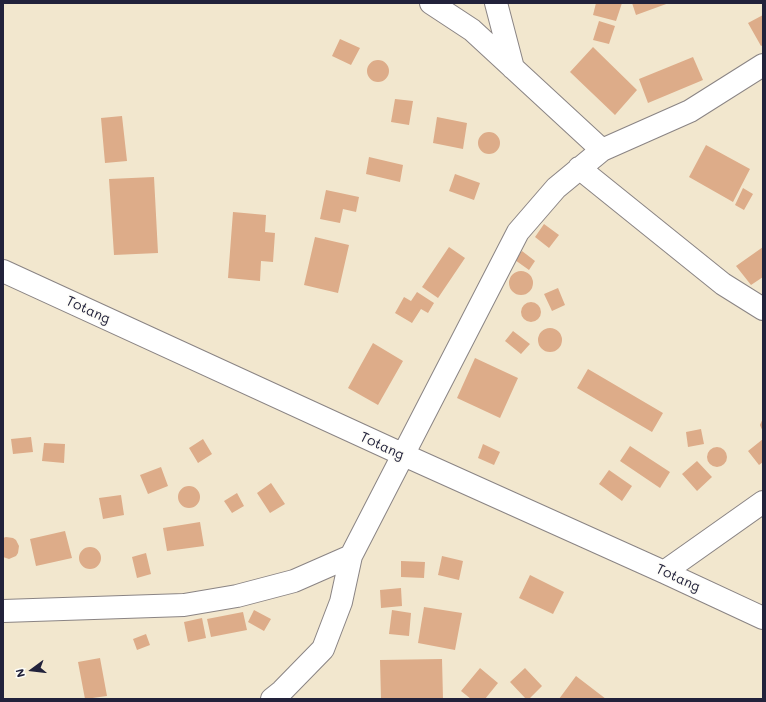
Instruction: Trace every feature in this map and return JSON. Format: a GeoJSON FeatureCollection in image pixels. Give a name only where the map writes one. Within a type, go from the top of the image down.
{"type":"FeatureCollection","features":[{"type":"Feature","properties":{"kind":"street"},"geometry":{"type":"LineString","coordinates":[[430,3],[472,30],[602,150]]}},
{"type":"Feature","properties":{"kind":"street"},"geometry":{"type":"LineString","coordinates":[[496,3],[513,68]]}},
{"type":"Feature","properties":{"kind":"street"},"geometry":{"type":"LineString","coordinates":[[272,699],[282,691],[323,649],[341,602],[351,556],[404,456],[518,232],[556,188],[602,150],[690,111],[763,65]]}},
{"type":"Feature","properties":{"kind":"street"},"geometry":{"type":"LineString","coordinates":[[579,168],[723,284],[763,309]]}},
{"type":"Feature","properties":{"kind":"street","name":"Totang"},"geometry":{"type":"LineString","coordinates":[[3,270],[404,456],[664,572],[763,618]]}},
{"type":"Feature","properties":{"kind":"street"},"geometry":{"type":"LineString","coordinates":[[664,572],[763,502]]}},
{"type":"Feature","properties":{"kind":"street"},"geometry":{"type":"LineString","coordinates":[[3,611],[184,605],[237,596],[294,581],[351,556]]}},
{"type":"Feature","properties":{"kind":"building"},"geometry":{"type":"Polygon","coordinates":[[[596,3],[622,3],[616,21],[593,15],[596,3]]]}},
{"type":"Feature","properties":{"kind":"building"},"geometry":{"type":"Polygon","coordinates":[[[632,3],[669,3],[636,15],[632,3]]]}},
{"type":"Feature","properties":{"kind":"building"},"geometry":{"type":"Polygon","coordinates":[[[763,15],[763,45],[761,46],[748,23],[763,15]]]}},
{"type":"Feature","properties":{"kind":"building"},"geometry":{"type":"Polygon","coordinates":[[[599,21],[615,26],[609,44],[593,40],[599,21]]]}},
{"type":"Feature","properties":{"kind":"building"},"geometry":{"type":"Polygon","coordinates":[[[340,39],[360,48],[351,65],[332,56],[340,39]]]}},
{"type":"Feature","properties":{"kind":"building"},"geometry":{"type":"Polygon","coordinates":[[[593,47],[637,90],[615,115],[570,72],[593,47]]]}},
{"type":"Feature","properties":{"kind":"building"},"geometry":{"type":"Polygon","coordinates":[[[693,57],[703,80],[648,103],[639,79],[693,57]]]}},
{"type":"Feature","properties":{"kind":"building"},"geometry":{"type":"Polygon","coordinates":[[[378,60],[386,63],[389,71],[386,79],[378,82],[370,79],[367,71],[370,63],[378,60]]]}},
{"type":"Feature","properties":{"kind":"building"},"geometry":{"type":"Polygon","coordinates":[[[395,99],[413,101],[409,125],[391,122],[395,99]]]}},
{"type":"Feature","properties":{"kind":"building"},"geometry":{"type":"Polygon","coordinates":[[[122,116],[127,161],[105,163],[101,118],[122,116]]]}},
{"type":"Feature","properties":{"kind":"building"},"geometry":{"type":"Polygon","coordinates":[[[437,117],[467,123],[463,149],[433,143],[437,117]]]}},
{"type":"Feature","properties":{"kind":"building"},"geometry":{"type":"Polygon","coordinates":[[[489,132],[497,135],[500,143],[497,151],[489,154],[481,151],[478,143],[481,135],[489,132]]]}},
{"type":"Feature","properties":{"kind":"building"},"geometry":{"type":"Polygon","coordinates":[[[706,145],[750,169],[733,202],[689,177],[706,145]]]}},
{"type":"Feature","properties":{"kind":"building"},"geometry":{"type":"Polygon","coordinates":[[[369,157],[403,165],[400,182],[366,174],[369,157]]]}},
{"type":"Feature","properties":{"kind":"building"},"geometry":{"type":"Polygon","coordinates":[[[455,174],[480,183],[474,200],[449,191],[455,174]]]}},
{"type":"Feature","properties":{"kind":"building"},"geometry":{"type":"Polygon","coordinates":[[[154,177],[158,253],[114,255],[109,179],[154,177]]]}},
{"type":"Feature","properties":{"kind":"building"},"geometry":{"type":"Polygon","coordinates":[[[743,188],[753,194],[744,210],[735,205],[743,188]]]}},
{"type":"Feature","properties":{"kind":"building"},"geometry":{"type":"Polygon","coordinates":[[[326,190],[359,197],[356,212],[343,209],[340,223],[320,219],[326,190]]]}},
{"type":"Feature","properties":{"kind":"building"},"geometry":{"type":"Polygon","coordinates":[[[233,212],[266,215],[265,232],[275,233],[273,262],[261,261],[260,281],[228,278],[233,212]]]}},
{"type":"Feature","properties":{"kind":"building"},"geometry":{"type":"Polygon","coordinates":[[[544,224],[559,235],[549,248],[535,237],[544,224]]]}},
{"type":"Feature","properties":{"kind":"building"},"geometry":{"type":"Polygon","coordinates":[[[315,237],[349,245],[338,293],[304,285],[315,237]]]}},
{"type":"Feature","properties":{"kind":"building"},"geometry":{"type":"Polygon","coordinates":[[[449,247],[465,258],[438,298],[422,287],[449,247]]]}},
{"type":"Feature","properties":{"kind":"building"},"geometry":{"type":"Polygon","coordinates":[[[763,247],[763,277],[751,285],[736,266],[763,247]]]}},
{"type":"Feature","properties":{"kind":"building"},"geometry":{"type":"Polygon","coordinates":[[[522,251],[535,261],[529,270],[515,260],[522,251]]]}},
{"type":"Feature","properties":{"kind":"building"},"geometry":{"type":"Polygon","coordinates":[[[521,271],[529,275],[533,283],[529,291],[521,295],[513,291],[509,283],[513,275],[521,271]]]}},
{"type":"Feature","properties":{"kind":"building"},"geometry":{"type":"Polygon","coordinates":[[[558,288],[565,305],[552,311],[544,294],[558,288]]]}},
{"type":"Feature","properties":{"kind":"building"},"geometry":{"type":"Polygon","coordinates":[[[417,292],[434,303],[428,313],[421,309],[412,323],[395,313],[404,297],[411,301],[417,292]]]}},
{"type":"Feature","properties":{"kind":"building"},"geometry":{"type":"Polygon","coordinates":[[[527,302],[535,302],[541,308],[541,316],[535,322],[527,322],[521,316],[521,308],[527,302]]]}},
{"type":"Feature","properties":{"kind":"building"},"geometry":{"type":"Polygon","coordinates":[[[550,328],[559,331],[562,340],[559,349],[550,352],[541,349],[538,340],[541,331],[550,328]]]}},
{"type":"Feature","properties":{"kind":"building"},"geometry":{"type":"Polygon","coordinates":[[[513,331],[530,344],[521,354],[505,341],[513,331]]]}},
{"type":"Feature","properties":{"kind":"building"},"geometry":{"type":"Polygon","coordinates":[[[373,343],[403,361],[378,405],[348,388],[373,343]]]}},
{"type":"Feature","properties":{"kind":"building"},"geometry":{"type":"Polygon","coordinates":[[[475,358],[518,378],[500,418],[457,398],[475,358]]]}},
{"type":"Feature","properties":{"kind":"building"},"geometry":{"type":"Polygon","coordinates":[[[588,369],[663,413],[652,432],[577,388],[588,369]]]}},
{"type":"Feature","properties":{"kind":"building"},"geometry":{"type":"Polygon","coordinates":[[[763,418],[763,432],[760,425],[763,418]]]}},
{"type":"Feature","properties":{"kind":"building"},"geometry":{"type":"Polygon","coordinates":[[[701,429],[704,444],[688,447],[686,432],[701,429]]]}},
{"type":"Feature","properties":{"kind":"building"},"geometry":{"type":"Polygon","coordinates":[[[31,437],[33,452],[13,454],[11,439],[31,437]]]}},
{"type":"Feature","properties":{"kind":"building"},"geometry":{"type":"Polygon","coordinates":[[[203,439],[212,454],[198,463],[189,448],[203,439]]]}},
{"type":"Feature","properties":{"kind":"building"},"geometry":{"type":"Polygon","coordinates":[[[763,439],[763,462],[759,465],[748,451],[763,439]]]}},
{"type":"Feature","properties":{"kind":"building"},"geometry":{"type":"Polygon","coordinates":[[[44,443],[65,444],[64,463],[42,461],[44,443]]]}},
{"type":"Feature","properties":{"kind":"building"},"geometry":{"type":"Polygon","coordinates":[[[483,444],[500,452],[494,465],[478,458],[483,444]]]}},
{"type":"Feature","properties":{"kind":"building"},"geometry":{"type":"Polygon","coordinates":[[[630,446],[670,472],[660,488],[620,461],[630,446]]]}},
{"type":"Feature","properties":{"kind":"building"},"geometry":{"type":"Polygon","coordinates":[[[713,447],[721,447],[727,453],[727,461],[721,467],[713,467],[707,461],[707,453],[713,447]]]}},
{"type":"Feature","properties":{"kind":"building"},"geometry":{"type":"Polygon","coordinates":[[[697,461],[712,477],[697,491],[682,474],[697,461]]]}},
{"type":"Feature","properties":{"kind":"building"},"geometry":{"type":"Polygon","coordinates":[[[161,467],[168,486],[148,494],[140,475],[161,467]]]}},
{"type":"Feature","properties":{"kind":"building"},"geometry":{"type":"Polygon","coordinates":[[[609,470],[632,486],[622,501],[599,484],[609,470]]]}},
{"type":"Feature","properties":{"kind":"building"},"geometry":{"type":"Polygon","coordinates":[[[271,483],[285,504],[270,513],[257,493],[271,483]]]}},
{"type":"Feature","properties":{"kind":"building"},"geometry":{"type":"Polygon","coordinates":[[[189,486],[197,489],[200,497],[197,505],[189,508],[181,505],[178,497],[181,489],[189,486]]]}},
{"type":"Feature","properties":{"kind":"building"},"geometry":{"type":"Polygon","coordinates":[[[237,493],[244,506],[232,513],[224,501],[237,493]]]}},
{"type":"Feature","properties":{"kind":"building"},"geometry":{"type":"Polygon","coordinates":[[[121,495],[124,515],[103,519],[99,498],[121,495]]]}},
{"type":"Feature","properties":{"kind":"building"},"geometry":{"type":"Polygon","coordinates":[[[200,522],[204,546],[167,551],[163,528],[200,522]]]}},
{"type":"Feature","properties":{"kind":"building"},"geometry":{"type":"Polygon","coordinates":[[[65,531],[72,558],[36,566],[30,539],[65,531]]]}},
{"type":"Feature","properties":{"kind":"building"},"geometry":{"type":"Polygon","coordinates":[[[6,537],[16,540],[19,546],[16,556],[9,559],[3,557],[3,538],[6,537]]]}},
{"type":"Feature","properties":{"kind":"building"},"geometry":{"type":"Polygon","coordinates":[[[90,547],[98,550],[101,558],[98,566],[90,569],[82,566],[79,558],[82,550],[90,547]]]}},
{"type":"Feature","properties":{"kind":"building"},"geometry":{"type":"Polygon","coordinates":[[[146,553],[151,574],[137,578],[132,557],[146,553]]]}},
{"type":"Feature","properties":{"kind":"building"},"geometry":{"type":"Polygon","coordinates":[[[442,556],[463,561],[459,580],[438,575],[442,556]]]}},
{"type":"Feature","properties":{"kind":"building"},"geometry":{"type":"Polygon","coordinates":[[[401,561],[425,562],[424,578],[401,577],[401,561]]]}},
{"type":"Feature","properties":{"kind":"building"},"geometry":{"type":"Polygon","coordinates":[[[530,575],[564,592],[553,614],[519,598],[530,575]]]}},
{"type":"Feature","properties":{"kind":"building"},"geometry":{"type":"Polygon","coordinates":[[[401,588],[402,606],[381,608],[380,590],[401,588]]]}},
{"type":"Feature","properties":{"kind":"building"},"geometry":{"type":"Polygon","coordinates":[[[424,607],[462,613],[455,650],[418,643],[424,607]]]}},
{"type":"Feature","properties":{"kind":"building"},"geometry":{"type":"Polygon","coordinates":[[[254,610],[271,619],[264,631],[248,622],[254,610]]]}},
{"type":"Feature","properties":{"kind":"building"},"geometry":{"type":"Polygon","coordinates":[[[392,610],[411,613],[409,636],[389,634],[392,610]]]}},
{"type":"Feature","properties":{"kind":"building"},"geometry":{"type":"Polygon","coordinates":[[[243,612],[247,630],[211,637],[207,619],[243,612]]]}},
{"type":"Feature","properties":{"kind":"building"},"geometry":{"type":"Polygon","coordinates":[[[202,618],[206,638],[188,642],[184,622],[202,618]]]}},
{"type":"Feature","properties":{"kind":"building"},"geometry":{"type":"Polygon","coordinates":[[[146,634],[150,645],[137,650],[133,639],[146,634]]]}},
{"type":"Feature","properties":{"kind":"building"},"geometry":{"type":"Polygon","coordinates":[[[100,658],[107,696],[85,699],[78,662],[100,658]]]}},
{"type":"Feature","properties":{"kind":"building"},"geometry":{"type":"Polygon","coordinates":[[[442,659],[443,699],[381,699],[380,660],[442,659]]]}},
{"type":"Feature","properties":{"kind":"building"},"geometry":{"type":"Polygon","coordinates":[[[480,668],[498,683],[485,699],[471,699],[461,691],[480,668]]]}},
{"type":"Feature","properties":{"kind":"building"},"geometry":{"type":"Polygon","coordinates":[[[525,668],[542,686],[529,699],[526,699],[510,682],[525,668]]]}},
{"type":"Feature","properties":{"kind":"building"},"geometry":{"type":"Polygon","coordinates":[[[576,676],[606,699],[559,699],[576,676]]]}}]}
